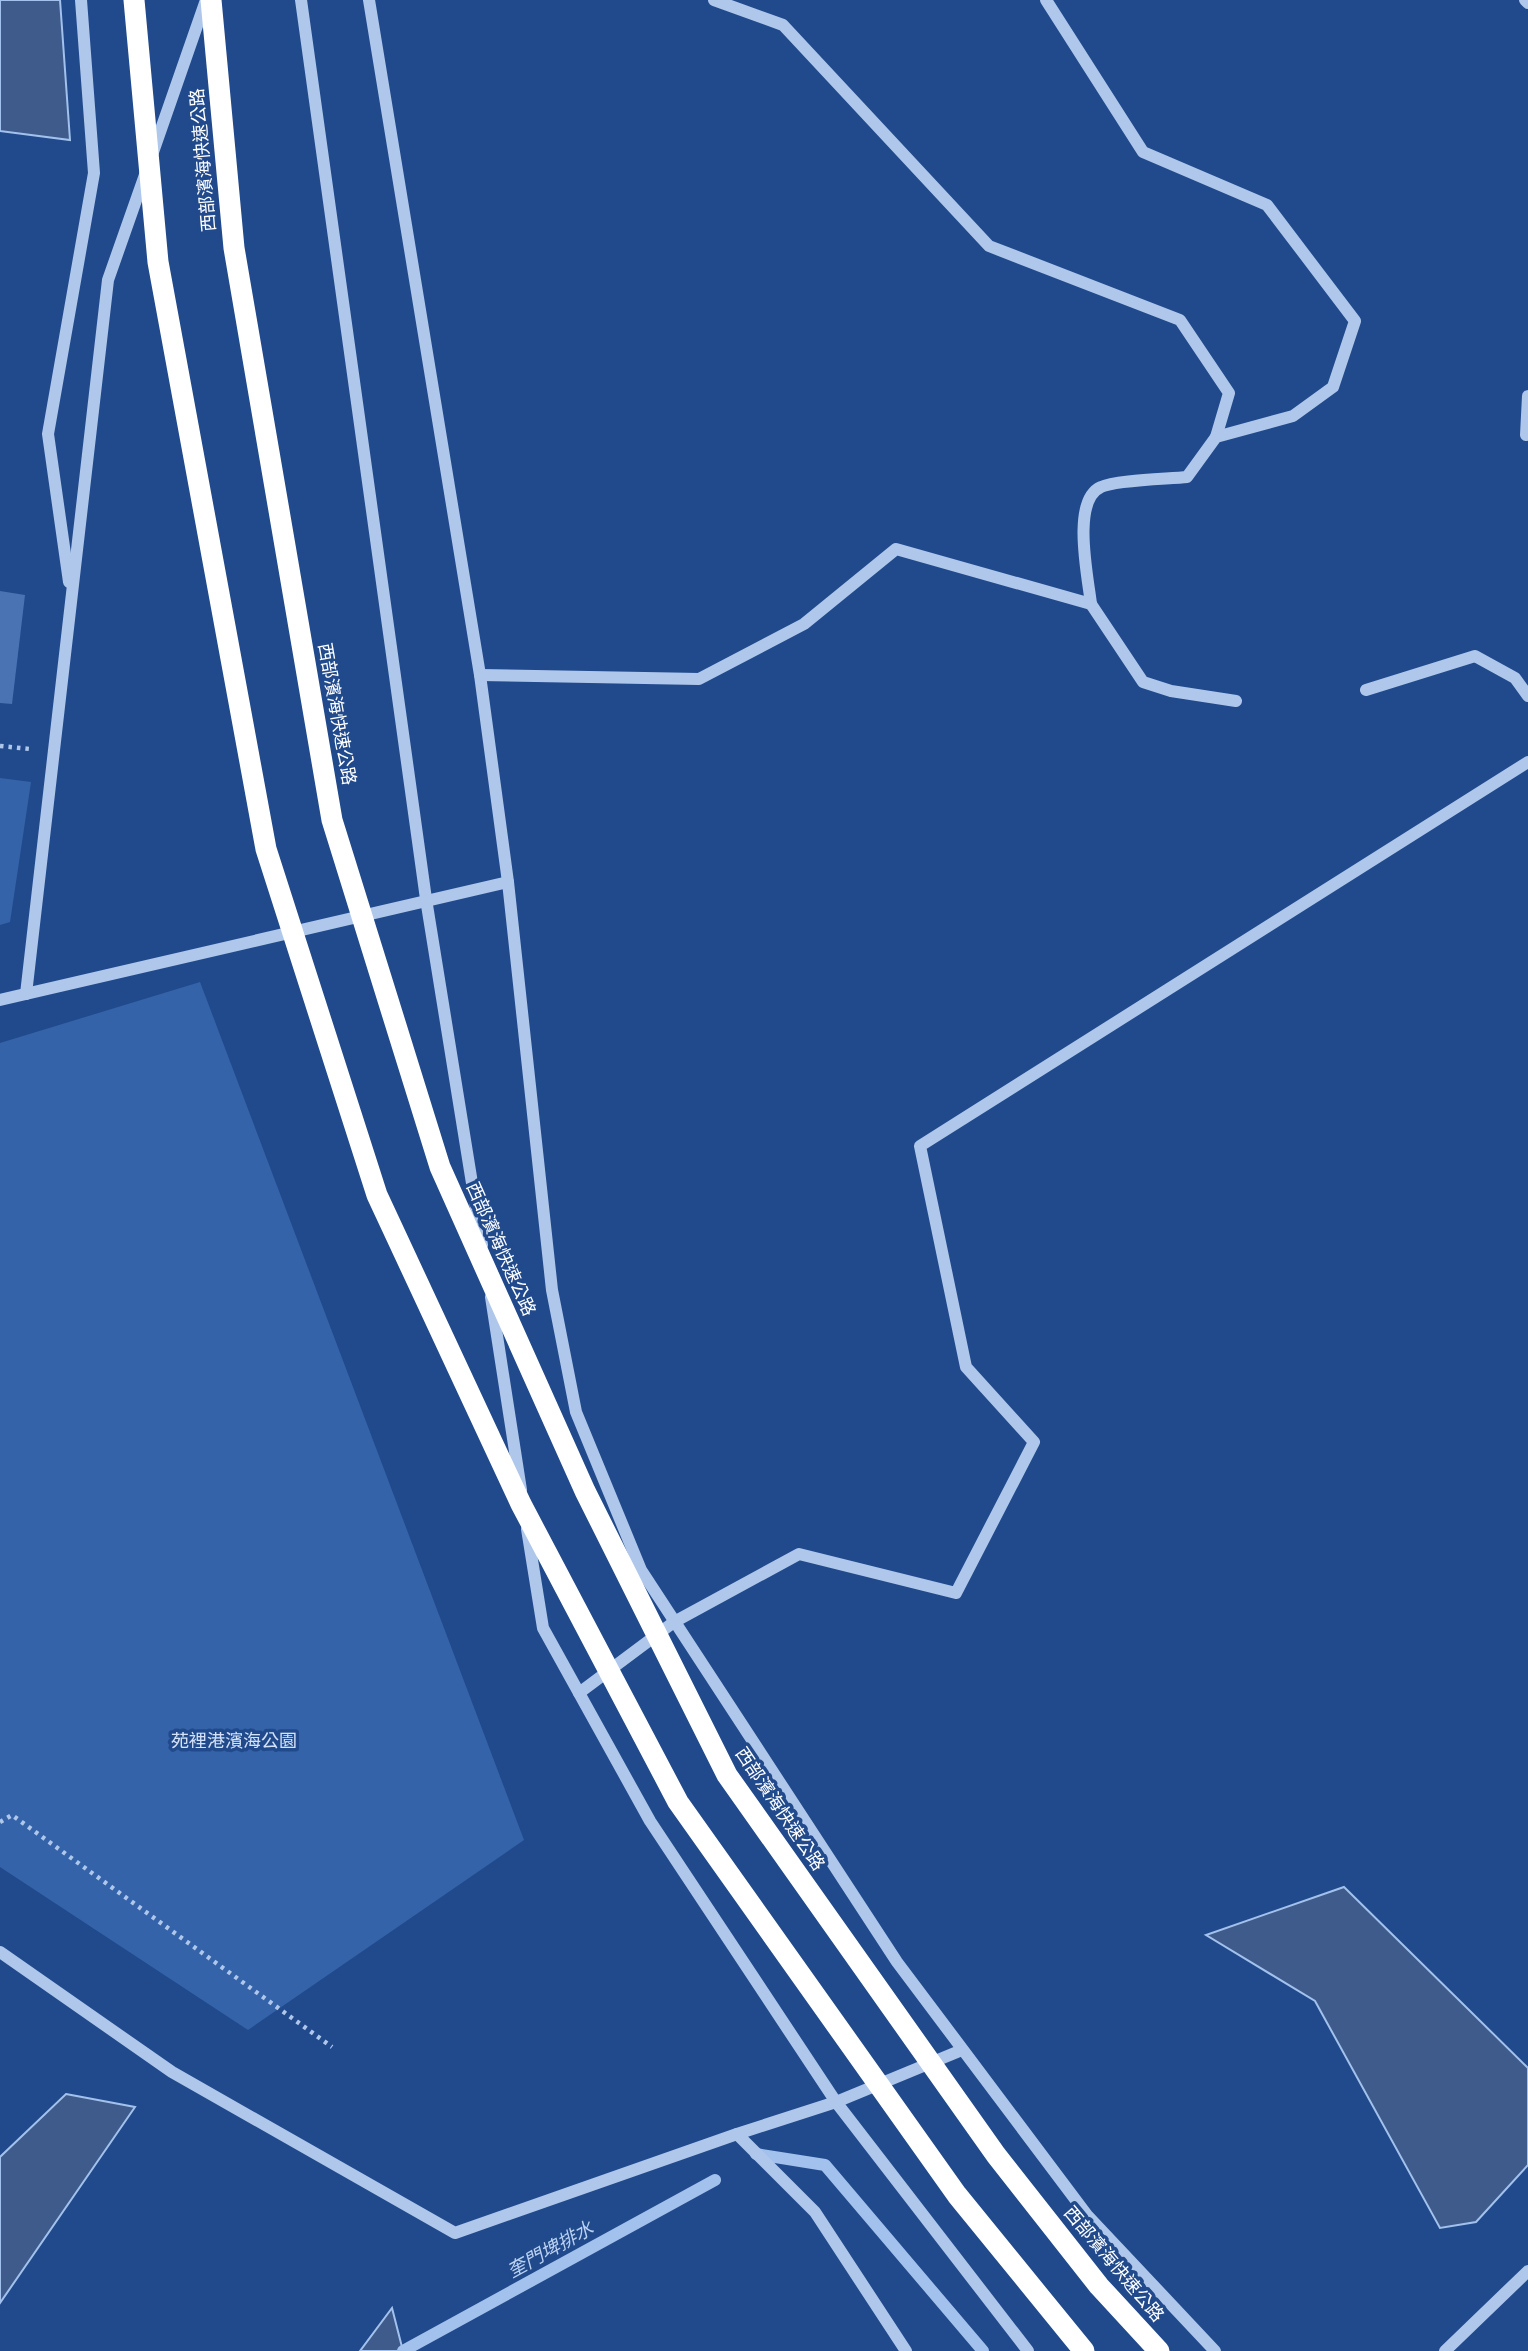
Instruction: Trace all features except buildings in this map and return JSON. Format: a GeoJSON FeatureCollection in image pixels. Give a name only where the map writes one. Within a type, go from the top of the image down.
{"type":"FeatureCollection","features":[{"type":"Feature","properties":{"kind":"highway"},"geometry":{"type":"LineString","coordinates":[[134,0],[158,262],[266,849],[377,1195],[521,1504],[678,1802],[957,2195],[1084,2351]]}},
{"type":"Feature","properties":{"kind":"highway","name":"西部濱海快速公路"},"geometry":{"type":"LineString","coordinates":[[209,0],[234,248],[332,820],[440,1167],[585,1491],[727,1775],[996,2155],[1099,2286],[1158,2351]]}},
{"type":"Feature","properties":{"kind":"street"},"geometry":{"type":"LineString","coordinates":[[72,600],[48,434],[94,173],[81,0]]}},
{"type":"Feature","properties":{"kind":"street"},"geometry":{"type":"LineString","coordinates":[[26,994],[108,280],[209,0]]}},
{"type":"Feature","properties":{"kind":"street"},"geometry":{"type":"LineString","coordinates":[[300,0],[426,899],[543,1628],[650,1821],[836,2102],[1028,2351]]}},
{"type":"Feature","properties":{"kind":"street"},"geometry":{"type":"LineString","coordinates":[[369,0],[480,675],[508,882],[552,1290],[576,1412],[641,1570],[897,1962],[1087,2215],[1214,2351]]}},
{"type":"Feature","properties":{"kind":"street"},"geometry":{"type":"LineString","coordinates":[[714,0],[783,25],[989,246],[1180,320],[1229,393],[1216,437],[1186,477],[1101,486],[1087,498],[1083,522],[1091,604],[1143,682],[1171,691],[1236,701]]}},
{"type":"Feature","properties":{"kind":"street"},"geometry":{"type":"LineString","coordinates":[[1046,0],[1143,152],[1267,205],[1355,321],[1333,387],[1293,416],[1216,437]]}},
{"type":"Feature","properties":{"kind":"street"},"geometry":{"type":"LineString","coordinates":[[1525,435],[1528,396]]}},
{"type":"Feature","properties":{"kind":"street"},"geometry":{"type":"LineString","coordinates":[[480,675],[699,679],[804,624],[896,549],[1091,604]]}},
{"type":"Feature","properties":{"kind":"street"},"geometry":{"type":"LineString","coordinates":[[1366,691],[1475,656],[1515,678],[1528,696]]}},
{"type":"Feature","properties":{"kind":"street"},"geometry":{"type":"LineString","coordinates":[[579,1693],[674,1622],[799,1554],[956,1593],[1034,1442],[966,1367],[920,1146],[1528,762]]}},
{"type":"Feature","properties":{"kind":"street"},"geometry":{"type":"LineString","coordinates":[[0,1000],[508,882]]}},
{"type":"Feature","properties":{"kind":"street"},"geometry":{"type":"LineString","coordinates":[[0,1952],[172,2072],[455,2233],[836,2102],[962,2050]]}},
{"type":"Feature","properties":{"kind":"street"},"geometry":{"type":"LineString","coordinates":[[737,2134],[815,2212],[906,2351]]}},
{"type":"Feature","properties":{"kind":"street"},"geometry":{"type":"LineString","coordinates":[[1445,2351],[1528,2271]]}},
{"type":"Feature","properties":{"kind":"path"},"geometry":{"type":"LineString","coordinates":[[0,1822],[12,1815],[332,2047]]}},
{"type":"Feature","properties":{"kind":"green space"},"geometry":{"type":"Polygon","coordinates":[[[0,778],[31,782],[10,922],[0,925],[0,778]]]}},
{"type":"Feature","properties":{"kind":"green space","name":"苑裡港濱海公園"},"geometry":{"type":"Polygon","coordinates":[[[200,982],[524,1840],[248,2030],[0,1867],[0,1043],[200,982]]]}},
{"type":"Feature","properties":{"kind":"shaded area"},"geometry":{"type":"Polygon","coordinates":[[[0,0],[60,0],[70,140],[0,131],[0,0]]]}},
{"type":"Feature","properties":{"kind":"shaded area"},"geometry":{"type":"Polygon","coordinates":[[[1344,1887],[1528,2068],[1528,2165],[1476,2222],[1440,2228],[1315,2001],[1206,1935],[1344,1887]]]}},
{"type":"Feature","properties":{"kind":"shaded area"},"geometry":{"type":"Polygon","coordinates":[[[66,2094],[135,2107],[0,2303],[0,2157],[66,2094]]]}},
{"type":"Feature","properties":{"kind":"shaded area"},"geometry":{"type":"Polygon","coordinates":[[[392,2308],[403,2351],[360,2351],[392,2308]]]}},
{"type":"Feature","properties":{"kind":"waterway","name":"奎門埤排水"},"geometry":{"type":"LineString","coordinates":[[756,2154],[825,2165],[983,2351]]}},
{"type":"Feature","properties":{"kind":"waterway","name":"奎門埤排水"},"geometry":{"type":"LineString","coordinates":[[403,2351],[715,2180]]}}]}
